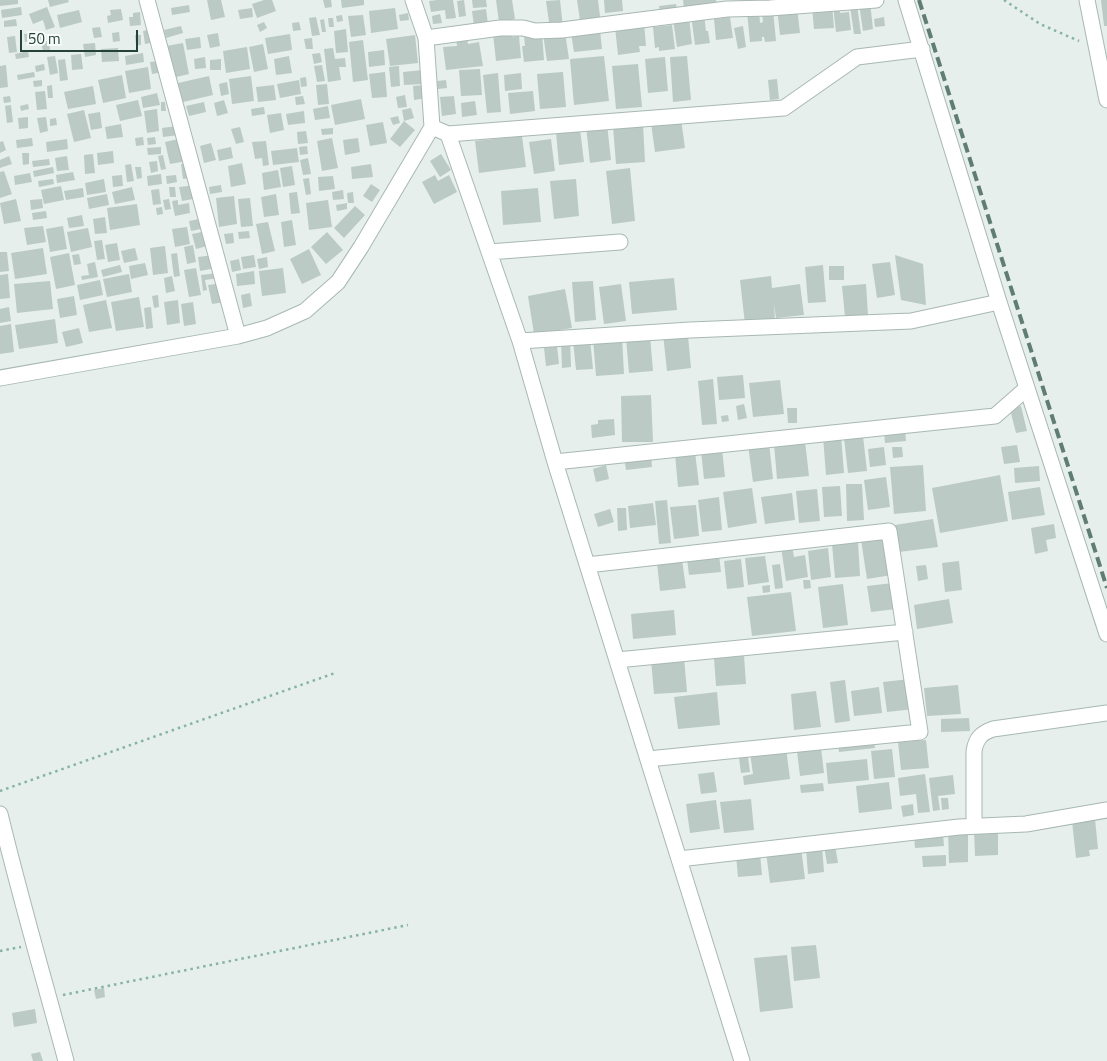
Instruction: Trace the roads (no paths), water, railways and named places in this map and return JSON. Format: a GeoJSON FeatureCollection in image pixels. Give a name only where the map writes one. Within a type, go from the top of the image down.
{"type":"FeatureCollection","features":[{"type":"Feature","properties":{"kind":"street"},"geometry":{"type":"LineString","coordinates":[[147,0],[238,336]]}},
{"type":"Feature","properties":{"kind":"street"},"geometry":{"type":"LineString","coordinates":[[0,378],[238,336],[267,328],[305,311],[338,282],[361,247],[432,127],[426,38],[412,0]]}},
{"type":"Feature","properties":{"kind":"street"},"geometry":{"type":"LineString","coordinates":[[426,38],[500,28],[523,28],[535,31],[562,30],[727,9],[770,8],[876,0]]}},
{"type":"Feature","properties":{"kind":"street"},"geometry":{"type":"LineString","coordinates":[[906,0],[999,302],[1107,634]]}},
{"type":"Feature","properties":{"kind":"street"},"geometry":{"type":"LineString","coordinates":[[1088,0],[1107,100]]}},
{"type":"Feature","properties":{"kind":"street"},"geometry":{"type":"LineString","coordinates":[[432,127],[448,134],[784,108],[857,57],[922,49]]}},
{"type":"Feature","properties":{"kind":"street"},"geometry":{"type":"LineString","coordinates":[[448,134],[520,340],[554,462],[742,1061]]}},
{"type":"Feature","properties":{"kind":"street"},"geometry":{"type":"LineString","coordinates":[[489,252],[620,242]]}},
{"type":"Feature","properties":{"kind":"street"},"geometry":{"type":"LineString","coordinates":[[520,340],[911,321],[999,302]]}},
{"type":"Feature","properties":{"kind":"street"},"geometry":{"type":"LineString","coordinates":[[554,462],[995,416],[1027,388]]}},
{"type":"Feature","properties":{"kind":"street"},"geometry":{"type":"LineString","coordinates":[[586,564],[889,531],[920,732],[648,759]]}},
{"type":"Feature","properties":{"kind":"street"},"geometry":{"type":"LineString","coordinates":[[617,660],[905,632]]}},
{"type":"Feature","properties":{"kind":"street"},"geometry":{"type":"LineString","coordinates":[[974,826],[974,751],[980,736],[993,729],[1107,713]]}},
{"type":"Feature","properties":{"kind":"street"},"geometry":{"type":"LineString","coordinates":[[679,859],[974,826],[1026,824],[1107,810]]}},
{"type":"Feature","properties":{"kind":"street"},"geometry":{"type":"LineString","coordinates":[[0,814],[22,903],[66,1061]]}},
{"type":"Feature","properties":{"kind":"railway"},"geometry":{"type":"LineString","coordinates":[[919,0],[1107,588]]}}]}
